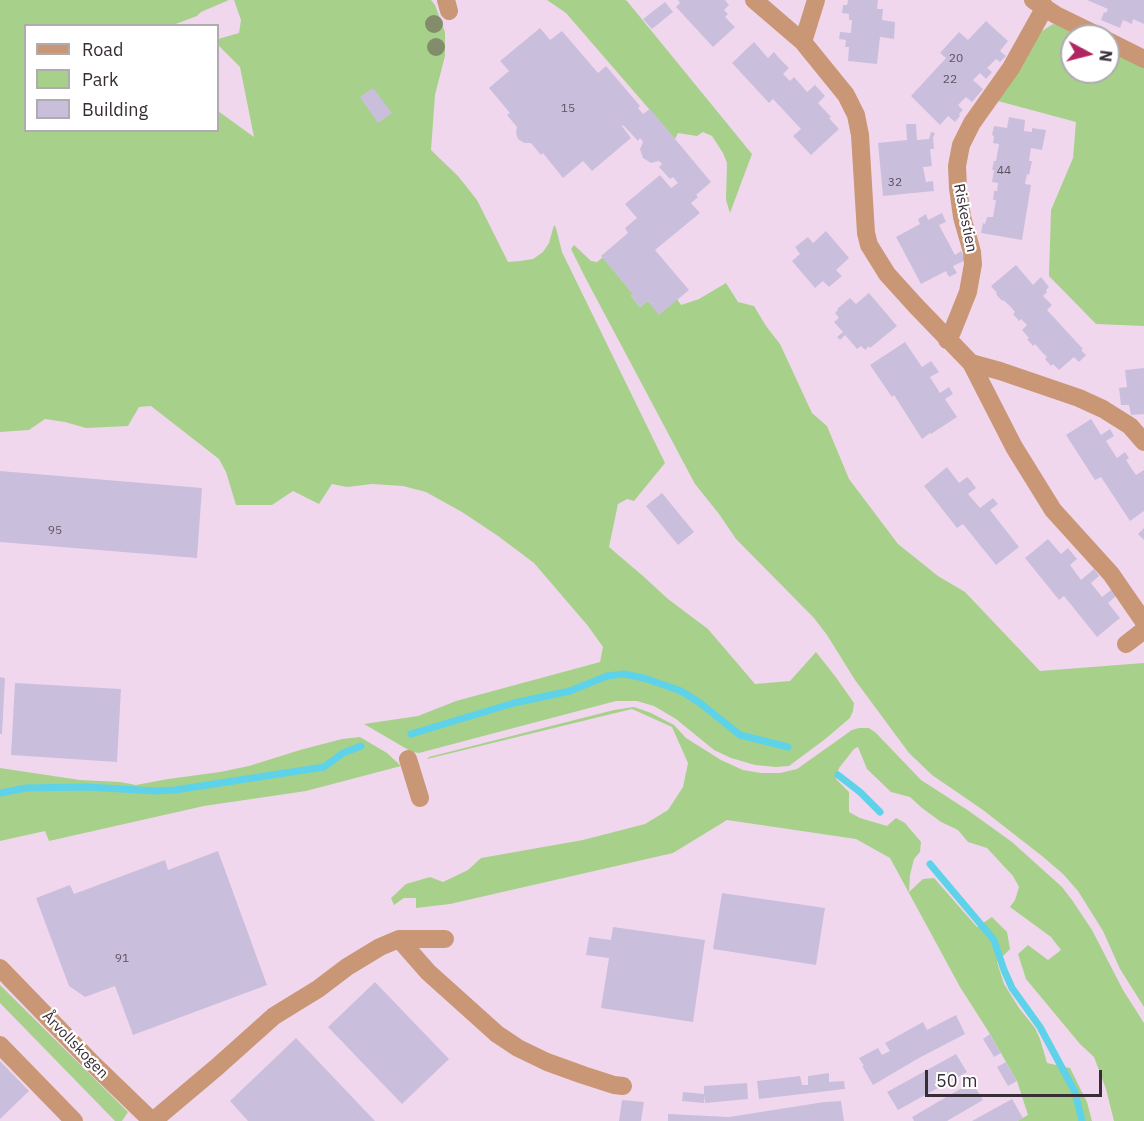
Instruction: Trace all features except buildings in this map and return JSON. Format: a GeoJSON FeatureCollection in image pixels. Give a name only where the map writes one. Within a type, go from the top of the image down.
{"type":"FeatureCollection","features":[{"type":"Feature","properties":{"kind":"street"},"geometry":{"type":"LineString","coordinates":[[754,0],[803,42],[846,95],[856,115],[860,135],[865,226],[869,245],[887,274],[971,363],[1014,447],[1053,510],[1111,574],[1144,622]]}},
{"type":"Feature","properties":{"kind":"street"},"geometry":{"type":"LineString","coordinates":[[803,42],[816,0]]}},
{"type":"Feature","properties":{"kind":"street"},"geometry":{"type":"LineString","coordinates":[[1039,4],[1076,24]]}},
{"type":"Feature","properties":{"kind":"street","name":"Riskestien"},"geometry":{"type":"LineString","coordinates":[[947,340],[968,292],[973,264],[958,188],[957,166],[961,145],[972,123],[1011,68],[1039,4]]}},
{"type":"Feature","properties":{"kind":"street"},"geometry":{"type":"LineString","coordinates":[[1120,47],[1144,59]]}},
{"type":"Feature","properties":{"kind":"street"},"geometry":{"type":"LineString","coordinates":[[971,363],[1079,398],[1137,426],[1144,442]]}},
{"type":"Feature","properties":{"kind":"street"},"geometry":{"type":"LineString","coordinates":[[1126,644],[1144,630]]}},
{"type":"Feature","properties":{"kind":"street"},"geometry":{"type":"LineString","coordinates":[[408,759],[420,798]]}},
{"type":"Feature","properties":{"kind":"street"},"geometry":{"type":"LineString","coordinates":[[399,939],[428,972],[496,1034],[518,1048],[583,1075],[623,1086]]}},
{"type":"Feature","properties":{"kind":"street"},"geometry":{"type":"LineString","coordinates":[[152,1121],[274,1016],[380,946],[399,939],[445,939]]}},
{"type":"Feature","properties":{"kind":"street","name":"Årvollskogen"},"geometry":{"type":"LineString","coordinates":[[0,968],[152,1121]]}},
{"type":"Feature","properties":{"kind":"street"},"geometry":{"type":"LineString","coordinates":[[0,1046],[74,1121]]}},
{"type":"Feature","properties":{"kind":"green space"},"geometry":{"type":"Polygon","coordinates":[[[0,0],[229,0],[176,24],[24,24],[24,132],[219,132],[219,112],[254,137],[240,67],[219,46],[219,39],[239,33],[241,20],[234,0],[431,0],[445,32],[445,56],[435,95],[431,150],[458,176],[477,200],[508,262],[533,259],[543,252],[549,243],[554,225],[562,252],[665,463],[634,501],[627,499],[618,504],[609,547],[668,599],[708,629],[755,684],[790,681],[816,652],[854,703],[853,711],[850,718],[789,766],[755,765],[731,758],[714,750],[676,719],[654,706],[637,701],[616,701],[419,753],[412,752],[364,724],[418,716],[456,701],[600,662],[603,647],[534,563],[462,512],[426,492],[403,486],[372,484],[347,487],[332,484],[319,504],[293,491],[272,505],[236,505],[226,472],[219,459],[151,406],[139,407],[128,426],[86,428],[45,419],[29,430],[0,432],[0,0]]]}},
{"type":"Feature","properties":{"kind":"green space"},"geometry":{"type":"Polygon","coordinates":[[[547,0],[627,1],[752,154],[730,213],[726,200],[727,163],[712,136],[703,132],[697,136],[678,133],[675,139],[566,13],[547,0]]]}},
{"type":"Feature","properties":{"kind":"green space"},"geometry":{"type":"Polygon","coordinates":[[[1053,24],[1060,26],[1060,84],[1120,84],[1120,54],[1144,65],[1144,326],[1096,324],[1049,276],[1051,210],[1073,158],[1076,122],[998,101],[1042,31],[1053,24]]]}},
{"type":"Feature","properties":{"kind":"green space"},"geometry":{"type":"Polygon","coordinates":[[[574,245],[591,261],[597,262],[603,257],[633,294],[631,296],[640,307],[648,301],[659,314],[677,299],[681,305],[699,299],[726,283],[738,302],[754,306],[780,344],[812,413],[827,426],[849,479],[898,544],[938,576],[965,592],[1040,671],[1144,663],[1144,1007],[1120,969],[1103,931],[1078,891],[1042,856],[983,810],[932,775],[909,753],[855,680],[814,618],[736,539],[695,484],[586,279],[571,249],[574,245]]]}},
{"type":"Feature","properties":{"kind":"green space"},"geometry":{"type":"Polygon","coordinates":[[[634,707],[674,725],[686,738],[721,760],[743,770],[761,773],[780,773],[797,769],[852,730],[869,728],[921,780],[1012,842],[1062,887],[1072,900],[1092,930],[1123,990],[1144,1023],[1144,1121],[1114,1121],[1106,1089],[1094,1057],[1080,1044],[1026,979],[1018,954],[1028,945],[1048,960],[1061,950],[1051,937],[1010,907],[1019,887],[1013,876],[987,848],[968,842],[958,830],[941,822],[910,797],[891,792],[867,769],[858,747],[839,768],[836,779],[849,792],[849,812],[860,818],[887,826],[896,818],[905,823],[921,842],[920,852],[914,859],[910,875],[909,892],[923,879],[934,878],[977,927],[992,917],[1007,932],[1010,949],[997,962],[1004,984],[1035,1028],[1047,1063],[1070,1068],[1087,1102],[1092,1121],[1017,1121],[1028,1115],[1017,1081],[960,987],[890,858],[856,839],[727,820],[673,853],[450,904],[416,908],[416,898],[404,898],[394,905],[391,898],[406,884],[430,877],[443,882],[468,870],[481,858],[583,840],[645,824],[668,810],[683,787],[688,763],[672,727],[632,709],[427,759],[614,710],[634,707]]]}},
{"type":"Feature","properties":{"kind":"green space"},"geometry":{"type":"Polygon","coordinates":[[[360,737],[387,753],[401,766],[306,791],[204,806],[49,841],[45,831],[0,841],[0,768],[80,780],[136,785],[249,766],[342,739],[360,737]]]}},
{"type":"Feature","properties":{"kind":"green space"},"geometry":{"type":"Polygon","coordinates":[[[0,985],[128,1112],[122,1121],[115,1121],[0,1003],[0,985]]]}},
{"type":"Feature","properties":{"kind":"waterway"},"geometry":{"type":"LineString","coordinates":[[411,734],[514,703],[570,691],[607,676],[624,674],[644,678],[681,691],[740,735],[788,747]]}},
{"type":"Feature","properties":{"kind":"waterway"},"geometry":{"type":"LineString","coordinates":[[0,793],[26,788],[87,787],[175,790],[324,767],[343,753],[361,746]]}},
{"type":"Feature","properties":{"kind":"waterway"},"geometry":{"type":"LineString","coordinates":[[838,775],[880,812]]}},
{"type":"Feature","properties":{"kind":"waterway"},"geometry":{"type":"LineString","coordinates":[[930,864],[994,940],[1012,988],[1040,1027],[1075,1092],[1082,1121]]}}]}
